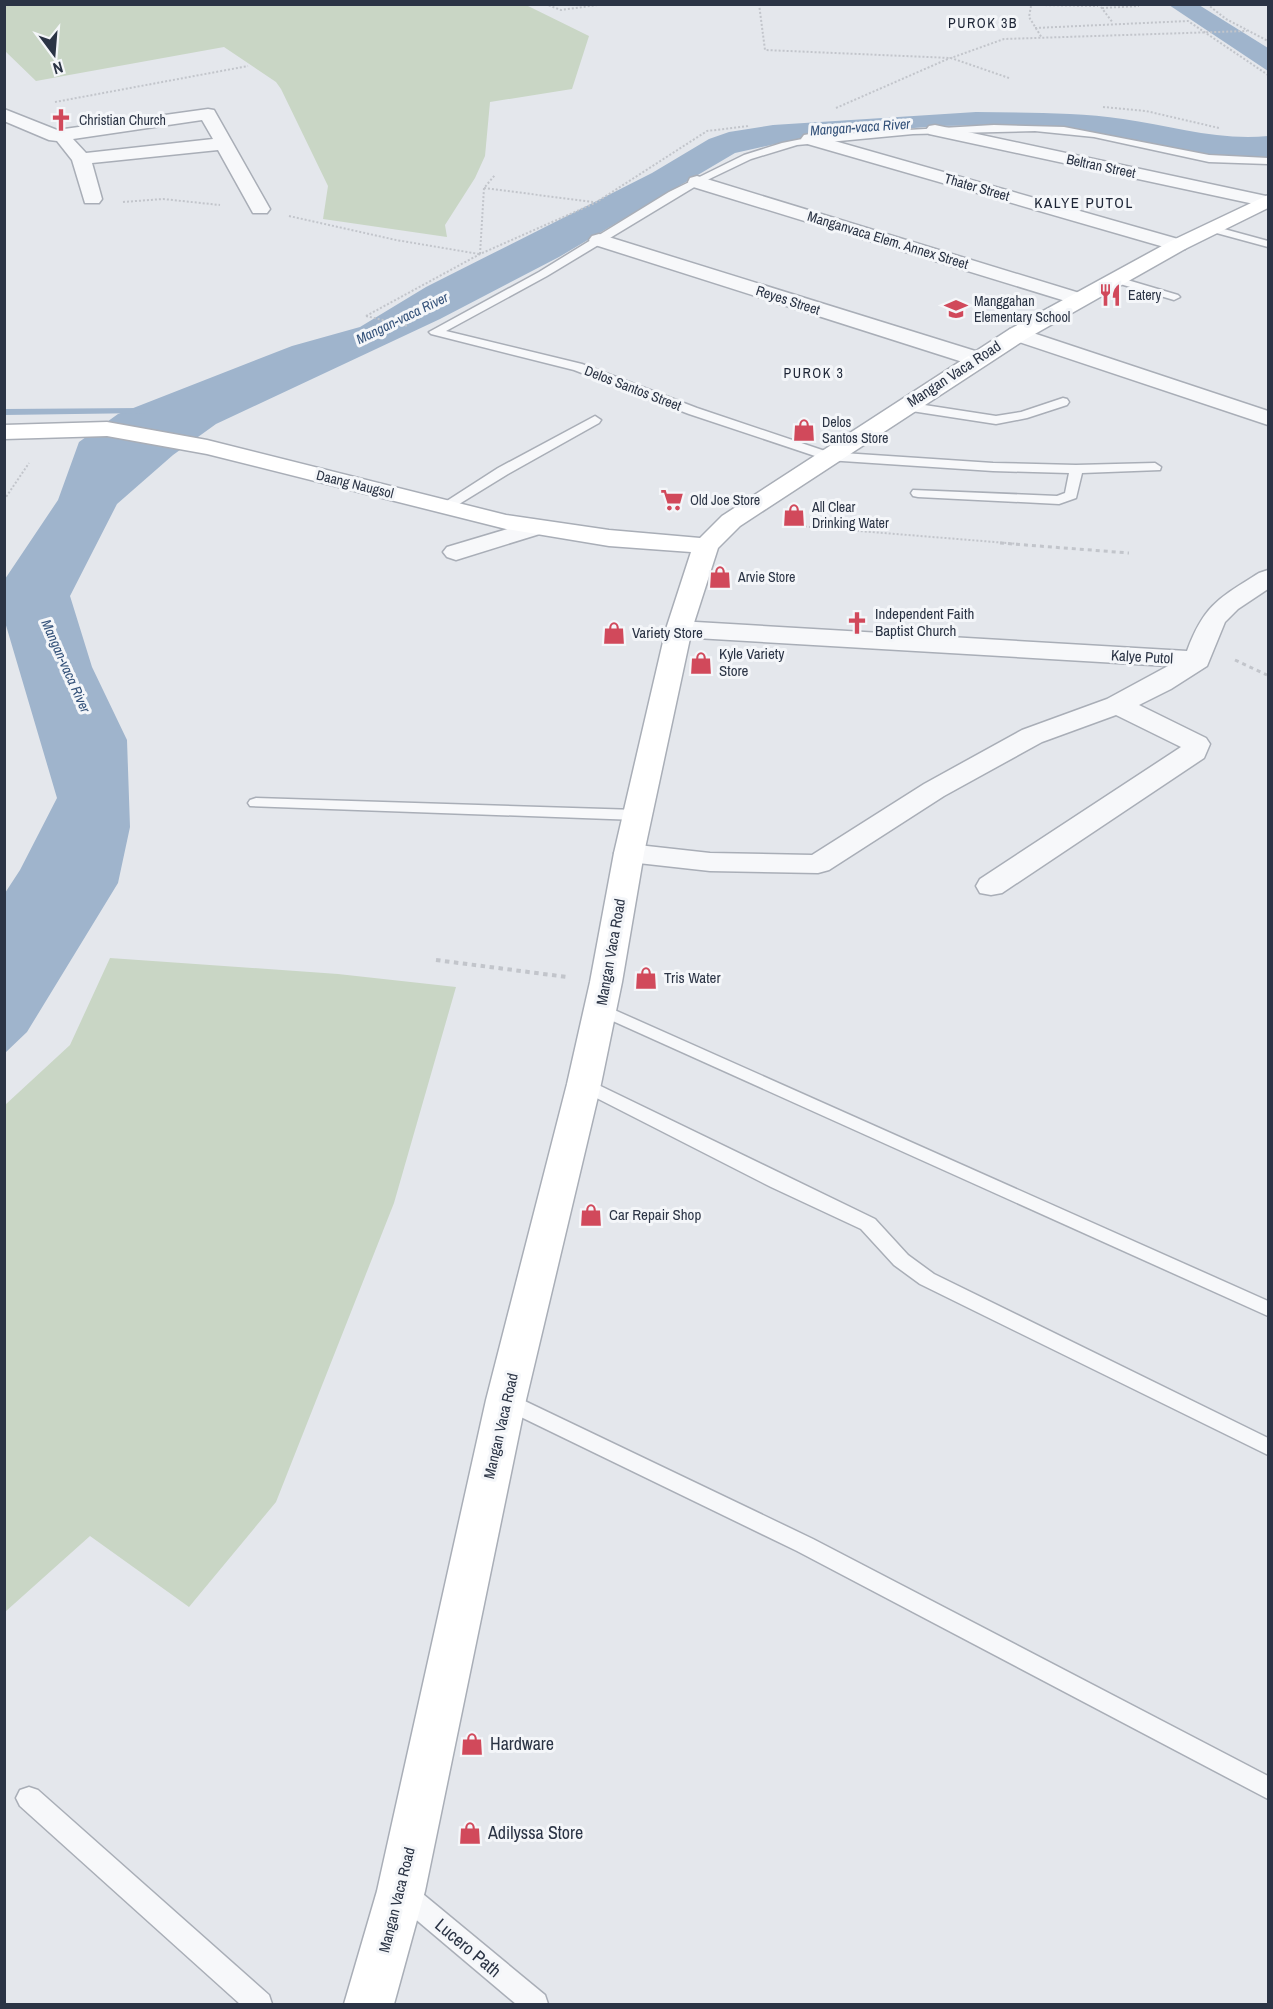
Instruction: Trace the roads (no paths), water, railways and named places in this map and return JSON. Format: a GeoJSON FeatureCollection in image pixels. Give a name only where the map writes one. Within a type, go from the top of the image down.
{"type":"FeatureCollection","features":[{"type":"Feature","properties":{"kind":"main road","name":"Mangan Vaca Road"},"geometry":{"type":"LineString","coordinates":[[369,2004],[400,1891],[506,1400],[584,1084],[604,995],[628,853],[679,629],[706,546],[731,521],[976,359],[1114,279],[1267,201]]}},
{"type":"Feature","properties":{"kind":"main road","name":"Daang Naugsol"},"geometry":{"type":"LineString","coordinates":[[4,432],[107,429],[207,447],[534,528],[609,538],[706,546]]}},
{"type":"Feature","properties":{"kind":"street"},"geometry":{"type":"LineString","coordinates":[[55,135],[208,114],[222,144],[260,209]]}},
{"type":"Feature","properties":{"kind":"street"},"geometry":{"type":"LineString","coordinates":[[9,119],[55,135],[68,143],[81,159],[92,199]]}},
{"type":"Feature","properties":{"kind":"street","name":"Beltran Street"},"geometry":{"type":"LineString","coordinates":[[935,130],[1267,201]]}},
{"type":"Feature","properties":{"kind":"street","name":"Thater Street"},"geometry":{"type":"LineString","coordinates":[[810,139],[1178,245]]}},
{"type":"Feature","properties":{"kind":"street"},"geometry":{"type":"LineString","coordinates":[[81,159],[222,144]]}},
{"type":"Feature","properties":{"kind":"street","name":"Manganvaca Elem. Annex Street"},"geometry":{"type":"LineString","coordinates":[[697,182],[1079,299]]}},
{"type":"Feature","properties":{"kind":"street","name":"Reyes Street"},"geometry":{"type":"LineString","coordinates":[[599,240],[976,359]]}},
{"type":"Feature","properties":{"kind":"street"},"geometry":{"type":"LineString","coordinates":[[1017,334],[1269,418]]}},
{"type":"Feature","properties":{"kind":"street"},"geometry":{"type":"LineString","coordinates":[[456,552],[534,528]]}},
{"type":"Feature","properties":{"kind":"street"},"geometry":{"type":"LineString","coordinates":[[1197,660],[1204,646],[1209,626],[1224,608],[1269,578]]}},
{"type":"Feature","properties":{"kind":"street","name":"Kalye Putol"},"geometry":{"type":"LineString","coordinates":[[679,629],[1197,660]]}},
{"type":"Feature","properties":{"kind":"street","name":"Kalye Putol"},"geometry":{"type":"LineString","coordinates":[[628,853],[710,862],[818,864],[934,790],[1032,735],[1117,705],[1161,683],[1197,660]]}},
{"type":"Feature","properties":{"kind":"street"},"geometry":{"type":"LineString","coordinates":[[991,886],[1194,752],[1196,744],[1190,739],[1117,705]]}},
{"type":"Feature","properties":{"kind":"lane"},"geometry":{"type":"LineString","coordinates":[[599,240],[697,182],[747,157],[810,139],[935,130],[1039,128],[1084,133],[1164,151],[1220,160],[1269,161]]}},
{"type":"Feature","properties":{"kind":"lane"},"geometry":{"type":"LineString","coordinates":[[1213,229],[1269,244]]}},
{"type":"Feature","properties":{"kind":"lane","name":"Delos Santos Street"},"geometry":{"type":"LineString","coordinates":[[599,240],[496,301],[435,332],[578,367],[693,411],[827,456],[993,467],[1076,469],[1155,467]]}},
{"type":"Feature","properties":{"kind":"lane"},"geometry":{"type":"LineString","coordinates":[[1114,279],[1174,297]]}},
{"type":"Feature","properties":{"kind":"lane"},"geometry":{"type":"LineString","coordinates":[[905,406],[996,420],[1023,416],[1063,402]]}},
{"type":"Feature","properties":{"kind":"lane"},"geometry":{"type":"LineString","coordinates":[[446,506],[503,471],[595,420]]}},
{"type":"Feature","properties":{"kind":"lane"},"geometry":{"type":"LineString","coordinates":[[918,493],[1059,500],[1071,495],[1076,469]]}},
{"type":"Feature","properties":{"kind":"lane"},"geometry":{"type":"LineString","coordinates":[[256,803],[637,815]]}},
{"type":"Feature","properties":{"kind":"lane"},"geometry":{"type":"LineString","coordinates":[[604,995],[1269,1309]]}},
{"type":"Feature","properties":{"kind":"lane"},"geometry":{"type":"LineString","coordinates":[[584,1084],[778,1182],[868,1224],[902,1260],[927,1279],[1269,1447]]}},
{"type":"Feature","properties":{"kind":"lane"},"geometry":{"type":"LineString","coordinates":[[506,1400],[805,1545],[1269,1788]]}},
{"type":"Feature","properties":{"kind":"lane"},"geometry":{"type":"LineString","coordinates":[[29,1798],[259,2004]]}},
{"type":"Feature","properties":{"kind":"lane","name":"Lucero Path"},"geometry":{"type":"LineString","coordinates":[[400,1891],[535,2004]]}},
{"type":"Feature","properties":{"kind":"water"},"geometry":{"type":"Polygon","coordinates":[[[1169,5],[1199,5],[1268,48],[1268,71],[1169,5]]]}},
{"type":"Feature","properties":{"kind":"water","name":"Mangan-vaca River"},"geometry":{"type":"Polygon","coordinates":[[[976,112],[1087,115],[1214,135],[1268,136],[1268,157],[1197,155],[1067,128],[1020,125],[938,126],[807,137],[735,153],[559,257],[440,319],[216,424],[173,455],[117,504],[70,596],[92,667],[127,740],[130,827],[118,883],[27,1032],[5,1053],[5,893],[20,870],[57,798],[5,622],[5,579],[58,500],[79,442],[118,414],[292,346],[360,327],[426,287],[652,173],[709,139],[729,132],[773,125],[976,112]]]}},
{"type":"Feature","properties":{"kind":"waterway"},"geometry":{"type":"LineString","coordinates":[[4,412],[143,411]]}},
{"type":"Feature","properties":{"kind":"place","name":"Christian Church"},"geometry":{"type":"Point","coordinates":[61,120]}},
{"type":"Feature","properties":{"kind":"place","name":"Eatery"},"geometry":{"type":"Point","coordinates":[1110,295]}},
{"type":"Feature","properties":{"kind":"place","name":"Manggahan Elementary School"},"geometry":{"type":"Point","coordinates":[956,309]}},
{"type":"Feature","properties":{"kind":"place","name":"Delos Santos Store"},"geometry":{"type":"Point","coordinates":[804,430]}},
{"type":"Feature","properties":{"kind":"place","name":"Old Joe Store"},"geometry":{"type":"Point","coordinates":[672,500]}},
{"type":"Feature","properties":{"kind":"place","name":"All Clear Drinking Water"},"geometry":{"type":"Point","coordinates":[794,515]}},
{"type":"Feature","properties":{"kind":"place","name":"Arvie Store"},"geometry":{"type":"Point","coordinates":[720,577]}},
{"type":"Feature","properties":{"kind":"place","name":"Independent Faith Baptist Church"},"geometry":{"type":"Point","coordinates":[857,623]}},
{"type":"Feature","properties":{"kind":"place","name":"Variety Store"},"geometry":{"type":"Point","coordinates":[614,633]}},
{"type":"Feature","properties":{"kind":"place","name":"Kyle Variety Store"},"geometry":{"type":"Point","coordinates":[701,663]}},
{"type":"Feature","properties":{"kind":"place","name":"Tris Water"},"geometry":{"type":"Point","coordinates":[646,978]}},
{"type":"Feature","properties":{"kind":"place","name":"Car Repair Shop"},"geometry":{"type":"Point","coordinates":[591,1215]}},
{"type":"Feature","properties":{"kind":"place","name":"Hardware"},"geometry":{"type":"Point","coordinates":[472,1744]}},
{"type":"Feature","properties":{"kind":"place","name":"Adilyssa Store"},"geometry":{"type":"Point","coordinates":[470,1833]}},
{"type":"Feature","properties":{"kind":"district","name":"PUROK 3B"},"geometry":{"type":"Point","coordinates":[983,23]}},
{"type":"Feature","properties":{"kind":"district","name":"KALYE PUTOL"},"geometry":{"type":"Point","coordinates":[1084,203]}},
{"type":"Feature","properties":{"kind":"district","name":"PUROK 3"},"geometry":{"type":"Point","coordinates":[814,373]}}]}
